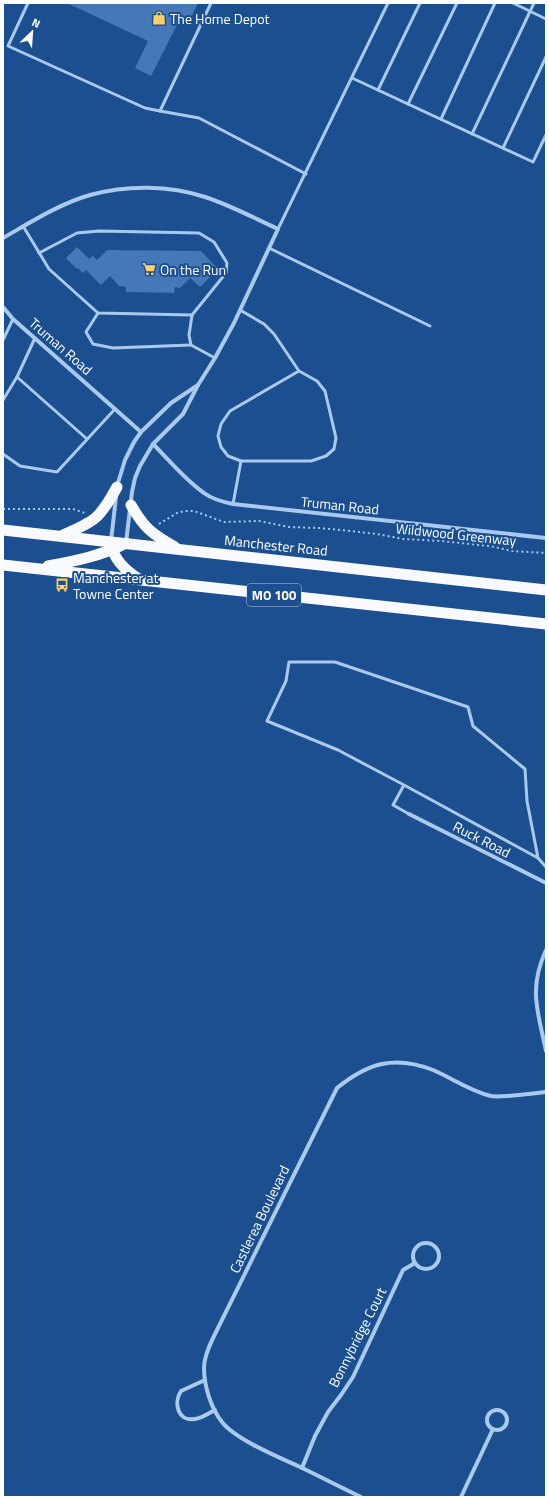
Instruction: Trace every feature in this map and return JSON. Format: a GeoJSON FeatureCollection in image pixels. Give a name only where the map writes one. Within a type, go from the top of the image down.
{"type":"FeatureCollection","features":[{"type":"Feature","properties":{"kind":"highway"},"geometry":{"type":"LineString","coordinates":[[61,536],[84,526],[98,517],[106,507],[117,487]]}},
{"type":"Feature","properties":{"kind":"highway"},"geometry":{"type":"LineString","coordinates":[[131,505],[141,522],[148,530],[179,549]]}},
{"type":"Feature","properties":{"kind":"highway","name":"Manchester Road"},"geometry":{"type":"LineString","coordinates":[[3,530],[61,536],[112,546],[126,543],[546,590]]}},
{"type":"Feature","properties":{"kind":"highway"},"geometry":{"type":"LineString","coordinates":[[37,569],[76,561],[112,546],[119,562],[140,580]]}},
{"type":"Feature","properties":{"kind":"highway","name":"MO 100"},"geometry":{"type":"LineString","coordinates":[[3,565],[546,624]]}},
{"type":"Feature","properties":{"kind":"street"},"geometry":{"type":"LineString","coordinates":[[3,238],[47,213],[90,195],[116,190],[152,188],[182,191],[204,197],[278,229],[216,358],[198,385],[183,414],[145,454],[135,478],[126,543]]}},
{"type":"Feature","properties":{"kind":"street","name":"Truman Road"},"geometry":{"type":"LineString","coordinates":[[3,308],[141,432]]}},
{"type":"Feature","properties":{"kind":"street"},"geometry":{"type":"LineString","coordinates":[[112,546],[117,487],[125,460],[134,442],[141,432],[171,403],[198,385]]}},
{"type":"Feature","properties":{"kind":"street","name":"Truman Road"},"geometry":{"type":"LineString","coordinates":[[153,444],[204,494],[216,500],[232,504],[546,538]]}},
{"type":"Feature","properties":{"kind":"street","name":"Ruck Road"},"geometry":{"type":"LineString","coordinates":[[409,814],[546,884]]}},
{"type":"Feature","properties":{"kind":"street"},"geometry":{"type":"LineString","coordinates":[[546,950],[540,962],[536,977],[535,998],[546,1051]]}},
{"type":"Feature","properties":{"kind":"street","name":"Castlerea Boulevard"},"geometry":{"type":"LineString","coordinates":[[361,1497],[258,1447],[229,1429],[222,1422],[215,1410],[205,1384],[205,1359],[214,1336],[337,1088],[352,1076],[370,1067],[391,1061],[413,1064],[432,1070],[474,1090],[493,1096],[546,1092]]}},
{"type":"Feature","properties":{"kind":"street"},"geometry":{"type":"LineString","coordinates":[[426,1242],[438,1249],[438,1262],[432,1268],[424,1270],[415,1264],[413,1253],[418,1245],[426,1242]]}},
{"type":"Feature","properties":{"kind":"street","name":"Bonnybridge Court"},"geometry":{"type":"LineString","coordinates":[[302,1468],[315,1436],[328,1412],[353,1377],[403,1270],[415,1264]]}},
{"type":"Feature","properties":{"kind":"street"},"geometry":{"type":"LineString","coordinates":[[205,1380],[181,1392],[176,1402],[177,1409],[184,1417],[190,1419],[200,1418],[215,1410]]}},
{"type":"Feature","properties":{"kind":"street"},"geometry":{"type":"LineString","coordinates":[[500,1411],[506,1418],[505,1424],[501,1429],[493,1429],[488,1424],[487,1417],[491,1412],[500,1411]]}},
{"type":"Feature","properties":{"kind":"street"},"geometry":{"type":"LineString","coordinates":[[461,1497],[493,1429]]}},
{"type":"Feature","properties":{"kind":"lane"},"geometry":{"type":"LineString","coordinates":[[28,3],[8,46],[145,108],[199,118],[306,174]]}},
{"type":"Feature","properties":{"kind":"lane"},"geometry":{"type":"LineString","coordinates":[[160,111],[212,3]]}},
{"type":"Feature","properties":{"kind":"lane"},"geometry":{"type":"LineString","coordinates":[[278,229],[388,3]]}},
{"type":"Feature","properties":{"kind":"lane"},"geometry":{"type":"LineString","coordinates":[[378,90],[420,3]]}},
{"type":"Feature","properties":{"kind":"lane"},"geometry":{"type":"LineString","coordinates":[[408,104],[457,3]]}},
{"type":"Feature","properties":{"kind":"lane"},"geometry":{"type":"LineString","coordinates":[[441,119],[495,3]]}},
{"type":"Feature","properties":{"kind":"lane"},"geometry":{"type":"LineString","coordinates":[[512,3],[546,19]]}},
{"type":"Feature","properties":{"kind":"lane"},"geometry":{"type":"LineString","coordinates":[[472,134],[534,3]]}},
{"type":"Feature","properties":{"kind":"lane"},"geometry":{"type":"LineString","coordinates":[[503,148],[546,57]]}},
{"type":"Feature","properties":{"kind":"lane"},"geometry":{"type":"LineString","coordinates":[[352,78],[533,162],[546,135]]}},
{"type":"Feature","properties":{"kind":"lane"},"geometry":{"type":"LineString","coordinates":[[24,226],[49,269],[98,313],[192,315]]}},
{"type":"Feature","properties":{"kind":"lane"},"geometry":{"type":"LineString","coordinates":[[39,253],[77,233],[99,231],[199,233],[214,242],[226,263],[226,273],[192,315],[188,335],[191,345]]}},
{"type":"Feature","properties":{"kind":"lane"},"geometry":{"type":"LineString","coordinates":[[269,248],[430,326]]}},
{"type":"Feature","properties":{"kind":"lane"},"geometry":{"type":"LineString","coordinates":[[240,310],[264,324],[274,334],[299,371],[318,381],[325,391],[336,438],[334,449],[326,456],[311,462],[241,461],[228,456],[221,447],[218,436],[221,424],[230,411],[299,371]]}},
{"type":"Feature","properties":{"kind":"lane"},"geometry":{"type":"LineString","coordinates":[[98,313],[86,332],[93,344],[113,348],[191,345],[216,358]]}},
{"type":"Feature","properties":{"kind":"lane"},"geometry":{"type":"LineString","coordinates":[[3,340],[13,318]]}},
{"type":"Feature","properties":{"kind":"lane"},"geometry":{"type":"LineString","coordinates":[[3,400],[17,377],[35,338]]}},
{"type":"Feature","properties":{"kind":"lane"},"geometry":{"type":"LineString","coordinates":[[17,377],[87,439]]}},
{"type":"Feature","properties":{"kind":"lane"},"geometry":{"type":"LineString","coordinates":[[3,454],[20,466],[56,472],[116,408]]}},
{"type":"Feature","properties":{"kind":"lane"},"geometry":{"type":"LineString","coordinates":[[232,504],[241,461]]}},
{"type":"Feature","properties":{"kind":"lane"},"geometry":{"type":"LineString","coordinates":[[538,858],[527,801],[525,769],[473,726],[468,708],[335,662],[289,662],[286,681],[267,721],[338,750],[538,858],[546,867]]}},
{"type":"Feature","properties":{"kind":"lane"},"geometry":{"type":"LineString","coordinates":[[404,785],[393,805],[409,814]]}},
{"type":"Feature","properties":{"kind":"path"},"geometry":{"type":"LineString","coordinates":[[3,510],[73,509],[88,514]]}},
{"type":"Feature","properties":{"kind":"path","name":"Wildwood Greenway"},"geometry":{"type":"LineString","coordinates":[[154,526],[177,513],[185,511],[194,512],[224,522],[260,522],[289,527],[334,529],[377,534],[403,539],[441,541],[490,546],[512,551],[546,553]]}},
{"type":"Feature","properties":{"kind":"building"},"geometry":{"type":"Polygon","coordinates":[[[67,3],[198,3],[190,20],[181,17],[151,76],[135,68],[148,41],[67,3]]]}},
{"type":"Feature","properties":{"kind":"building","name":"On the Run"},"geometry":{"type":"Polygon","coordinates":[[[77,247],[89,259],[93,256],[97,260],[107,250],[201,251],[218,269],[200,287],[190,278],[180,288],[175,287],[174,293],[126,292],[126,287],[119,286],[110,276],[101,285],[86,270],[83,273],[78,268],[77,269],[66,258],[77,247]]]}},
{"type":"Feature","properties":{"kind":"place","name":"The Home Depot"},"geometry":{"type":"Point","coordinates":[159,18]}},
{"type":"Feature","properties":{"kind":"place","name":"On the Run"},"geometry":{"type":"Point","coordinates":[149,269]}},
{"type":"Feature","properties":{"kind":"place","name":"Manchester at Towne Center"},"geometry":{"type":"Point","coordinates":[62,585]}}]}
